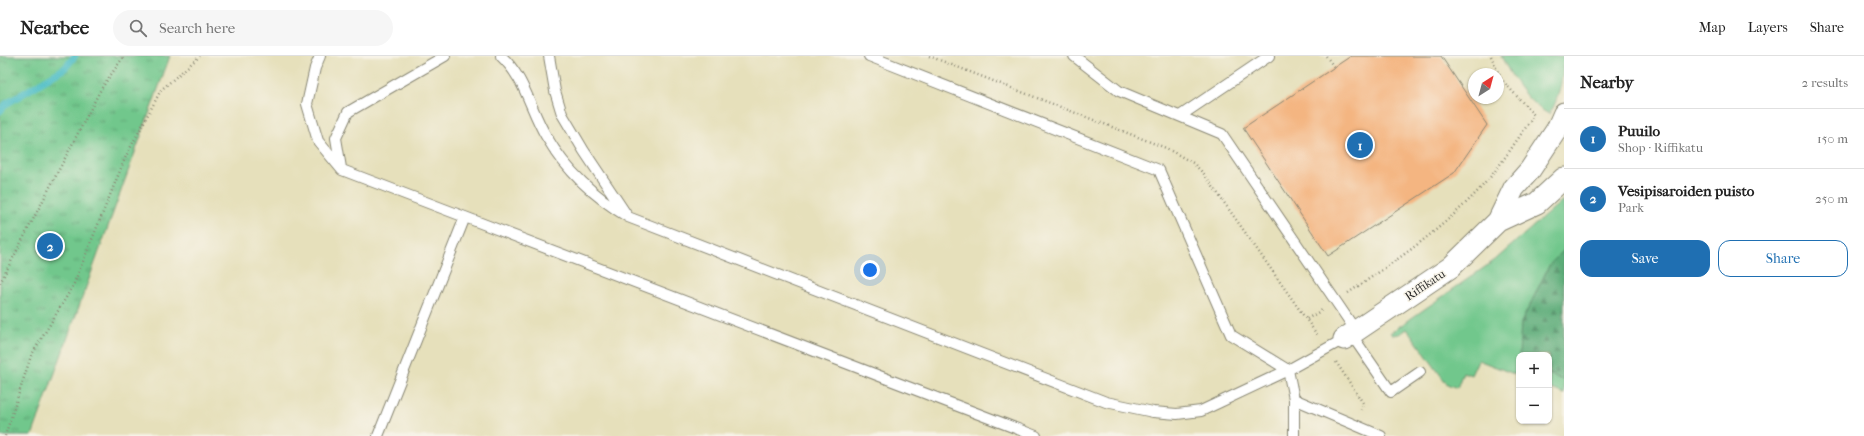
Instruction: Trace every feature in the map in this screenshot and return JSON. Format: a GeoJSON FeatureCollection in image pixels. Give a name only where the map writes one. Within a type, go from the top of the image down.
{"type":"FeatureCollection","features":[{"type":"Feature","properties":{"kind":"street","name":"Riffikatu"},"geometry":{"type":"LineString","coordinates":[[1498,221],[1514,188],[1530,170],[1561,121]]}},
{"type":"Feature","properties":{"kind":"street","name":"Riffikatu"},"geometry":{"type":"LineString","coordinates":[[1350,335],[1451,267],[1498,221],[1537,203],[1564,178]]}},
{"type":"Feature","properties":{"kind":"lane"},"geometry":{"type":"LineString","coordinates":[[320,56],[315,68],[307,104],[318,141],[342,170],[1036,436]]}},
{"type":"Feature","properties":{"kind":"lane"},"geometry":{"type":"LineString","coordinates":[[342,170],[336,138],[348,112],[445,56]]}},
{"type":"Feature","properties":{"kind":"lane"},"geometry":{"type":"LineString","coordinates":[[501,56],[510,65],[521,82],[546,136],[565,162],[586,188],[628,217],[1106,402],[1153,412],[1177,414],[1201,411],[1288,370],[1350,335]]}},
{"type":"Feature","properties":{"kind":"lane"},"geometry":{"type":"LineString","coordinates":[[550,56],[555,91],[562,114],[584,151],[628,217]]}},
{"type":"Feature","properties":{"kind":"lane"},"geometry":{"type":"LineString","coordinates":[[869,56],[1159,170],[1231,334],[1288,370],[1294,399],[1294,436]]}},
{"type":"Feature","properties":{"kind":"lane"},"geometry":{"type":"LineString","coordinates":[[1074,56],[1119,91],[1222,134],[1336,301],[1350,335],[1391,392],[1420,372]]}},
{"type":"Feature","properties":{"kind":"lane"},"geometry":{"type":"LineString","coordinates":[[1180,116],[1269,56]]}},
{"type":"Feature","properties":{"kind":"lane"},"geometry":{"type":"LineString","coordinates":[[378,436],[465,218]]}},
{"type":"Feature","properties":{"kind":"lane"},"geometry":{"type":"LineString","coordinates":[[1294,399],[1381,436]]}},
{"type":"Feature","properties":{"kind":"path"},"geometry":{"type":"LineString","coordinates":[[0,283],[102,89],[124,56]]}},
{"type":"Feature","properties":{"kind":"path"},"geometry":{"type":"LineString","coordinates":[[5,436],[31,356],[73,286],[126,156],[161,90],[200,56]]}},
{"type":"Feature","properties":{"kind":"path"},"geometry":{"type":"LineString","coordinates":[[1326,56],[1334,67]]}},
{"type":"Feature","properties":{"kind":"path"},"geometry":{"type":"LineString","coordinates":[[1491,56],[1501,79],[1534,116],[1561,121]]}},
{"type":"Feature","properties":{"kind":"path"},"geometry":{"type":"LineString","coordinates":[[1307,320],[1424,239],[1456,213],[1492,175],[1534,116]]}},
{"type":"Feature","properties":{"kind":"green space"},"geometry":{"type":"Polygon","coordinates":[[[0,56],[170,56],[32,436],[0,436],[0,56]]]}},
{"type":"Feature","properties":{"kind":"green space"},"geometry":{"type":"Polygon","coordinates":[[[1501,56],[1564,56],[1558,95],[1553,109],[1549,114],[1527,97],[1515,81],[1501,56]]]}},
{"type":"Feature","properties":{"kind":"green space"},"geometry":{"type":"Polygon","coordinates":[[[1564,199],[1564,250],[1550,264],[1521,323],[1520,352],[1516,352],[1516,375],[1478,360],[1471,375],[1463,372],[1457,388],[1447,384],[1407,329],[1400,334],[1392,335],[1390,333],[1495,260],[1564,199]]]}},
{"type":"Feature","properties":{"kind":"green space"},"geometry":{"type":"Polygon","coordinates":[[[1564,250],[1564,381],[1552,375],[1552,352],[1519,352],[1521,323],[1550,264],[1564,250]]]}},
{"type":"Feature","properties":{"kind":"green space"},"geometry":{"type":"Polygon","coordinates":[[[1552,375],[1564,381],[1564,394],[1552,389],[1552,375]]]}},
{"type":"Feature","properties":{"kind":"building"},"geometry":{"type":"Polygon","coordinates":[[[1351,56],[1441,56],[1468,96],[1468,104],[1473,104],[1487,125],[1454,173],[1328,256],[1243,128],[1351,56]]]}},
{"type":"Feature","properties":{"kind":"waterway"},"geometry":{"type":"LineString","coordinates":[[0,111],[6,104],[65,68],[75,56]]}},
{"type":"Feature","properties":{"kind":"place","name":"Puuilo"},"geometry":{"type":"Point","coordinates":[1360,145]}},
{"type":"Feature","properties":{"kind":"place","name":"Vesipisaroiden puisto"},"geometry":{"type":"Point","coordinates":[50,246]}}]}
